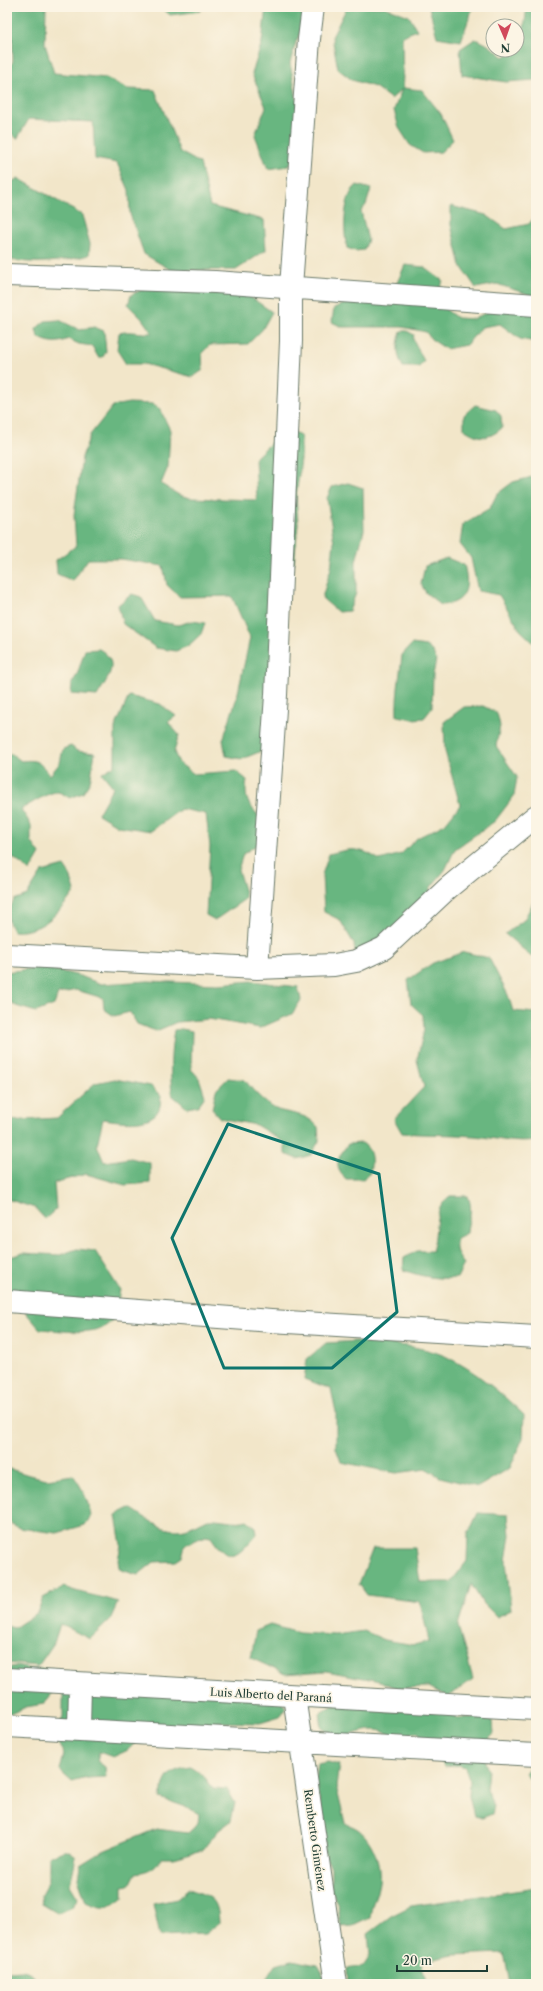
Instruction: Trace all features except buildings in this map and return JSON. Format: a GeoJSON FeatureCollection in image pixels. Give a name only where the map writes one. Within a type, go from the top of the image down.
{"type":"FeatureCollection","features":[{"type":"Feature","properties":{"kind":"street"},"geometry":{"type":"LineString","coordinates":[[257,968],[277,688],[291,341],[291,288],[309,39],[313,7]]}},
{"type":"Feature","properties":{"kind":"street"},"geometry":{"type":"LineString","coordinates":[[7,275],[215,282],[536,305]]}},
{"type":"Feature","properties":{"kind":"street"},"geometry":{"type":"LineString","coordinates":[[7,955],[257,968],[334,965],[356,961],[384,948],[448,888],[536,816]]}},
{"type":"Feature","properties":{"kind":"street"},"geometry":{"type":"LineString","coordinates":[[7,1301],[264,1320],[536,1337]]}},
{"type":"Feature","properties":{"kind":"street","name":"Luis Alberto del Paraná"},"geometry":{"type":"LineString","coordinates":[[7,1679],[536,1709]]}},
{"type":"Feature","properties":{"kind":"street"},"geometry":{"type":"LineString","coordinates":[[79,1729],[80,1684]]}},
{"type":"Feature","properties":{"kind":"street","name":"Remberto Giménez"},"geometry":{"type":"LineString","coordinates":[[294,1696],[336,1984]]}},
{"type":"Feature","properties":{"kind":"street"},"geometry":{"type":"LineString","coordinates":[[7,1726],[536,1755]]}},
{"type":"Feature","properties":{"kind":"highlighted area"},"geometry":{"type":"Polygon","coordinates":[[[228,1124],[379,1174],[397,1312],[332,1368],[224,1368],[172,1238],[228,1124]]]}},
{"type":"Feature","properties":{"kind":"green space"},"geometry":{"type":"Polygon","coordinates":[[[7,7],[46,7],[45,44],[54,73],[106,78],[128,89],[155,90],[180,152],[200,163],[210,206],[264,220],[266,250],[236,270],[171,270],[144,254],[130,214],[129,190],[117,163],[95,159],[93,122],[29,119],[17,139],[7,129],[7,73],[13,61],[12,26],[7,16],[7,7]]]}},
{"type":"Feature","properties":{"kind":"green space"},"geometry":{"type":"Polygon","coordinates":[[[161,7],[201,7],[201,11],[170,15],[161,7]]]}},
{"type":"Feature","properties":{"kind":"green space"},"geometry":{"type":"Polygon","coordinates":[[[266,7],[312,7],[296,42],[290,63],[307,151],[288,166],[268,169],[255,135],[266,107],[252,74],[262,42],[266,7]]]}},
{"type":"Feature","properties":{"kind":"green space"},"geometry":{"type":"Polygon","coordinates":[[[347,7],[385,7],[409,16],[417,30],[402,36],[403,88],[422,90],[441,114],[453,140],[441,152],[423,153],[410,145],[399,128],[394,110],[402,89],[391,99],[375,87],[352,80],[338,69],[332,37],[347,7]]]}},
{"type":"Feature","properties":{"kind":"green space"},"geometry":{"type":"Polygon","coordinates":[[[429,7],[473,7],[461,41],[437,37],[429,7]]]}},
{"type":"Feature","properties":{"kind":"green space"},"geometry":{"type":"Polygon","coordinates":[[[527,7],[536,7],[536,80],[506,82],[462,75],[460,49],[475,39],[485,43],[485,58],[525,58],[525,21],[527,7]]]}},
{"type":"Feature","properties":{"kind":"green space"},"geometry":{"type":"Polygon","coordinates":[[[18,178],[82,215],[90,244],[89,255],[48,262],[28,262],[7,259],[7,185],[18,178]]]}},
{"type":"Feature","properties":{"kind":"green space"},"geometry":{"type":"Polygon","coordinates":[[[357,185],[371,189],[366,205],[361,211],[368,240],[364,250],[355,251],[347,248],[345,214],[349,197],[352,190],[357,185]]]}},
{"type":"Feature","properties":{"kind":"green space"},"geometry":{"type":"Polygon","coordinates":[[[451,206],[486,215],[506,229],[529,224],[536,215],[536,297],[497,284],[476,288],[461,266],[451,225],[451,206]]]}},
{"type":"Feature","properties":{"kind":"green space"},"geometry":{"type":"Polygon","coordinates":[[[405,265],[424,267],[443,281],[433,300],[457,318],[473,319],[500,306],[536,313],[536,342],[520,339],[500,324],[482,327],[466,345],[446,349],[431,339],[426,332],[402,327],[342,327],[332,322],[334,308],[362,297],[380,297],[392,307],[396,285],[405,265]]]}},
{"type":"Feature","properties":{"kind":"green space"},"geometry":{"type":"Polygon","coordinates":[[[147,287],[178,287],[210,293],[233,293],[249,296],[272,312],[262,330],[248,344],[210,345],[202,353],[203,370],[193,377],[144,364],[126,364],[117,350],[119,333],[152,333],[142,319],[128,305],[131,295],[147,287]]]}},
{"type":"Feature","properties":{"kind":"green space"},"geometry":{"type":"Polygon","coordinates":[[[59,320],[80,330],[94,327],[104,331],[106,351],[103,357],[98,357],[92,346],[79,344],[68,339],[60,342],[53,342],[46,341],[38,337],[36,329],[45,321],[59,320]]]}},
{"type":"Feature","properties":{"kind":"green space"},"geometry":{"type":"Polygon","coordinates":[[[401,331],[407,331],[414,335],[413,339],[424,361],[419,367],[403,367],[399,358],[398,349],[401,331]]]}},
{"type":"Feature","properties":{"kind":"green space"},"geometry":{"type":"Polygon","coordinates":[[[129,403],[152,404],[160,409],[170,430],[168,467],[161,484],[179,495],[190,498],[257,500],[255,458],[270,444],[284,425],[301,437],[301,459],[296,496],[298,524],[294,563],[285,590],[264,750],[242,759],[226,756],[223,740],[237,697],[250,638],[232,596],[180,597],[167,585],[163,566],[121,559],[88,559],[73,581],[57,574],[56,560],[76,546],[74,515],[82,457],[90,435],[113,406],[129,403]]]}},
{"type":"Feature","properties":{"kind":"green space"},"geometry":{"type":"Polygon","coordinates":[[[475,405],[496,410],[501,416],[502,428],[492,435],[483,437],[474,435],[464,429],[464,415],[475,405]]]}},
{"type":"Feature","properties":{"kind":"green space"},"geometry":{"type":"Polygon","coordinates":[[[532,477],[536,479],[536,645],[520,630],[499,595],[478,591],[471,558],[460,544],[463,524],[490,508],[497,494],[513,482],[532,477]]]}},
{"type":"Feature","properties":{"kind":"green space"},"geometry":{"type":"Polygon","coordinates":[[[348,483],[363,488],[364,530],[356,561],[356,593],[349,611],[338,612],[322,598],[331,568],[334,542],[327,498],[332,487],[348,483]]]}},
{"type":"Feature","properties":{"kind":"green space"},"geometry":{"type":"Polygon","coordinates":[[[447,558],[464,565],[467,580],[466,587],[461,597],[450,604],[441,605],[426,593],[421,584],[425,566],[447,558]]]}},
{"type":"Feature","properties":{"kind":"green space"},"geometry":{"type":"Polygon","coordinates":[[[132,594],[141,597],[155,621],[178,625],[192,621],[205,623],[201,634],[188,646],[176,651],[156,648],[123,624],[118,605],[132,594]]]}},
{"type":"Feature","properties":{"kind":"green space"},"geometry":{"type":"Polygon","coordinates":[[[412,644],[426,646],[433,652],[436,660],[433,675],[432,708],[424,718],[413,719],[397,716],[402,655],[412,644]]]}},
{"type":"Feature","properties":{"kind":"green space"},"geometry":{"type":"Polygon","coordinates":[[[99,649],[110,659],[111,665],[108,677],[97,696],[71,694],[72,683],[77,675],[85,650],[99,649]]]}},
{"type":"Feature","properties":{"kind":"green space"},"geometry":{"type":"Polygon","coordinates":[[[129,696],[160,704],[176,716],[168,722],[179,735],[174,752],[179,763],[194,774],[236,771],[247,780],[246,794],[249,804],[265,823],[258,844],[243,854],[238,870],[245,893],[245,899],[215,920],[206,915],[210,846],[206,814],[181,809],[151,831],[118,826],[98,814],[113,787],[102,773],[115,765],[115,728],[129,696]]]}},
{"type":"Feature","properties":{"kind":"green space"},"geometry":{"type":"Polygon","coordinates":[[[483,706],[497,713],[500,726],[496,746],[517,777],[514,796],[495,821],[455,849],[445,870],[431,887],[424,906],[356,958],[354,944],[340,920],[324,912],[322,875],[329,854],[356,850],[367,853],[380,860],[401,854],[417,838],[445,824],[460,805],[445,751],[444,722],[464,707],[483,706]]]}},
{"type":"Feature","properties":{"kind":"green space"},"geometry":{"type":"Polygon","coordinates":[[[71,746],[77,751],[95,753],[90,782],[83,793],[70,798],[60,792],[54,792],[21,809],[31,825],[31,841],[40,854],[30,871],[7,853],[7,754],[12,754],[21,761],[38,762],[50,775],[60,763],[63,749],[71,746]]]}},
{"type":"Feature","properties":{"kind":"green space"},"geometry":{"type":"Polygon","coordinates":[[[64,866],[70,875],[75,891],[63,907],[41,925],[23,931],[13,931],[8,915],[14,900],[27,895],[42,872],[64,866]]]}},
{"type":"Feature","properties":{"kind":"green space"},"geometry":{"type":"Polygon","coordinates":[[[536,897],[536,960],[505,934],[524,920],[536,897]]]}},
{"type":"Feature","properties":{"kind":"green space"},"geometry":{"type":"Polygon","coordinates":[[[464,952],[489,958],[508,995],[513,1011],[536,1013],[536,1071],[532,1074],[536,1083],[536,1141],[520,1142],[474,1136],[402,1133],[394,1119],[424,1087],[417,1060],[424,1030],[423,1015],[411,1004],[408,980],[433,963],[464,952]]]}},
{"type":"Feature","properties":{"kind":"green space"},"geometry":{"type":"Polygon","coordinates":[[[42,967],[80,976],[101,984],[148,981],[218,984],[252,981],[298,987],[301,1000],[292,1014],[260,1028],[209,1019],[177,1022],[156,1031],[137,1024],[130,1012],[114,1016],[104,1009],[103,998],[76,990],[58,994],[54,1005],[36,1012],[16,1006],[7,999],[7,972],[42,967]]]}},
{"type":"Feature","properties":{"kind":"green space"},"geometry":{"type":"Polygon","coordinates":[[[182,1029],[192,1031],[191,1069],[199,1078],[205,1096],[198,1106],[187,1108],[172,1095],[171,1087],[171,1055],[174,1030],[182,1029]]]}},
{"type":"Feature","properties":{"kind":"green space"},"geometry":{"type":"Polygon","coordinates":[[[228,1078],[245,1080],[260,1097],[273,1108],[300,1115],[314,1122],[318,1127],[319,1141],[311,1155],[297,1159],[285,1154],[285,1143],[256,1125],[220,1118],[212,1109],[216,1090],[228,1078]]]}},
{"type":"Feature","properties":{"kind":"green space"},"geometry":{"type":"Polygon","coordinates":[[[115,1079],[151,1086],[161,1096],[160,1106],[155,1115],[142,1121],[134,1122],[103,1119],[97,1145],[104,1162],[131,1158],[150,1163],[150,1183],[125,1185],[86,1174],[54,1183],[56,1209],[45,1219],[35,1208],[7,1199],[7,1121],[57,1118],[95,1083],[115,1079]]]}},
{"type":"Feature","properties":{"kind":"green space"},"geometry":{"type":"Polygon","coordinates":[[[362,1143],[370,1152],[370,1173],[363,1179],[346,1179],[339,1170],[339,1157],[348,1144],[362,1143]]]}},
{"type":"Feature","properties":{"kind":"green space"},"geometry":{"type":"Polygon","coordinates":[[[450,1196],[468,1196],[471,1207],[467,1233],[457,1238],[456,1242],[457,1252],[464,1264],[457,1278],[429,1277],[403,1270],[404,1258],[417,1251],[432,1251],[438,1214],[444,1202],[450,1196]]]}},
{"type":"Feature","properties":{"kind":"green space"},"geometry":{"type":"Polygon","coordinates":[[[77,1249],[95,1251],[120,1290],[114,1317],[106,1326],[89,1331],[78,1332],[40,1329],[27,1314],[15,1294],[7,1292],[7,1258],[23,1253],[60,1255],[77,1249]]]}},
{"type":"Feature","properties":{"kind":"green space"},"geometry":{"type":"Polygon","coordinates":[[[358,1341],[425,1349],[435,1352],[467,1368],[497,1390],[524,1415],[523,1438],[510,1468],[478,1487],[440,1477],[427,1469],[396,1473],[341,1462],[336,1448],[336,1412],[331,1389],[304,1379],[307,1359],[326,1343],[358,1341]]]}},
{"type":"Feature","properties":{"kind":"green space"},"geometry":{"type":"Polygon","coordinates":[[[7,1468],[47,1479],[73,1475],[85,1495],[91,1516],[85,1525],[57,1533],[19,1528],[7,1521],[7,1468]]]}},
{"type":"Feature","properties":{"kind":"green space"},"geometry":{"type":"Polygon","coordinates":[[[130,1508],[156,1524],[169,1529],[185,1529],[208,1519],[233,1521],[247,1520],[256,1527],[257,1534],[245,1548],[234,1555],[224,1553],[211,1537],[205,1536],[185,1545],[182,1557],[176,1561],[154,1562],[138,1575],[121,1570],[118,1560],[121,1545],[116,1515],[130,1508]]]}},
{"type":"Feature","properties":{"kind":"green space"},"geometry":{"type":"Polygon","coordinates":[[[478,1513],[508,1515],[510,1535],[506,1561],[511,1610],[497,1617],[482,1602],[471,1584],[458,1626],[473,1679],[448,1697],[429,1687],[397,1688],[380,1681],[326,1671],[285,1674],[251,1658],[256,1631],[270,1625],[299,1633],[335,1635],[364,1631],[385,1640],[414,1645],[429,1641],[420,1602],[367,1595],[359,1584],[373,1548],[415,1548],[420,1582],[451,1582],[467,1561],[468,1534],[478,1513]]]}},
{"type":"Feature","properties":{"kind":"green space"},"geometry":{"type":"Polygon","coordinates":[[[64,1587],[118,1602],[110,1620],[90,1639],[60,1624],[54,1643],[38,1666],[7,1663],[7,1626],[14,1628],[37,1613],[43,1598],[64,1587]]]}},
{"type":"Feature","properties":{"kind":"green space"},"geometry":{"type":"Polygon","coordinates":[[[16,1666],[31,1669],[54,1669],[53,1692],[44,1704],[26,1707],[8,1715],[7,1668],[16,1666]]]}},
{"type":"Feature","properties":{"kind":"green space"},"geometry":{"type":"Polygon","coordinates":[[[63,1684],[271,1688],[286,1707],[280,1717],[260,1723],[219,1722],[210,1726],[193,1723],[187,1736],[135,1743],[128,1750],[113,1757],[99,1752],[97,1761],[105,1767],[106,1777],[87,1778],[72,1782],[60,1771],[64,1754],[57,1742],[58,1728],[63,1717],[63,1684]]]}},
{"type":"Feature","properties":{"kind":"green space"},"geometry":{"type":"Polygon","coordinates":[[[334,1705],[374,1707],[386,1712],[409,1710],[447,1712],[457,1718],[483,1717],[493,1721],[494,1734],[484,1744],[453,1739],[429,1739],[422,1737],[418,1732],[396,1735],[375,1730],[343,1736],[337,1735],[322,1728],[320,1713],[334,1705]]]}},
{"type":"Feature","properties":{"kind":"green space"},"geometry":{"type":"Polygon","coordinates":[[[445,1755],[483,1757],[488,1770],[486,1790],[494,1806],[492,1814],[482,1818],[474,1816],[469,1796],[470,1781],[465,1767],[459,1765],[445,1767],[442,1763],[445,1755]]]}},
{"type":"Feature","properties":{"kind":"green space"},"geometry":{"type":"Polygon","coordinates":[[[536,1759],[536,1782],[533,1783],[525,1773],[536,1759]]]}},
{"type":"Feature","properties":{"kind":"green space"},"geometry":{"type":"Polygon","coordinates":[[[328,1762],[339,1765],[336,1786],[345,1823],[357,1829],[369,1841],[378,1864],[379,1880],[370,1918],[353,1926],[341,1927],[338,1906],[331,1889],[331,1867],[324,1852],[326,1825],[321,1810],[315,1777],[317,1764],[328,1762]]]}},
{"type":"Feature","properties":{"kind":"green space"},"geometry":{"type":"Polygon","coordinates":[[[191,1767],[203,1775],[213,1788],[227,1789],[235,1803],[231,1821],[219,1830],[202,1850],[173,1858],[161,1858],[151,1869],[136,1873],[130,1885],[123,1886],[123,1897],[113,1904],[102,1907],[86,1902],[78,1879],[80,1865],[101,1852],[156,1829],[188,1833],[198,1824],[199,1814],[189,1808],[160,1798],[164,1784],[169,1775],[177,1770],[191,1767]]]}},
{"type":"Feature","properties":{"kind":"green space"},"geometry":{"type":"Polygon","coordinates":[[[63,1851],[68,1851],[76,1857],[70,1885],[78,1898],[71,1908],[57,1913],[42,1904],[41,1895],[49,1880],[49,1857],[63,1851]]]}},
{"type":"Feature","properties":{"kind":"green space"},"geometry":{"type":"Polygon","coordinates":[[[536,1888],[536,1984],[510,1984],[504,1953],[453,1955],[421,1962],[427,1984],[348,1984],[347,1969],[363,1966],[370,1955],[368,1933],[391,1916],[411,1906],[536,1888]]]}},
{"type":"Feature","properties":{"kind":"green space"},"geometry":{"type":"Polygon","coordinates":[[[189,1889],[212,1899],[217,1908],[219,1923],[205,1934],[160,1936],[153,1904],[177,1899],[189,1889]]]}},
{"type":"Feature","properties":{"kind":"green space"},"geometry":{"type":"Polygon","coordinates":[[[292,1960],[317,1965],[328,1984],[263,1984],[275,1965],[292,1960]]]}},
{"type":"Feature","properties":{"kind":"green space"},"geometry":{"type":"Polygon","coordinates":[[[22,1970],[32,1974],[37,1984],[7,1984],[7,1971],[22,1970]]]}}]}
